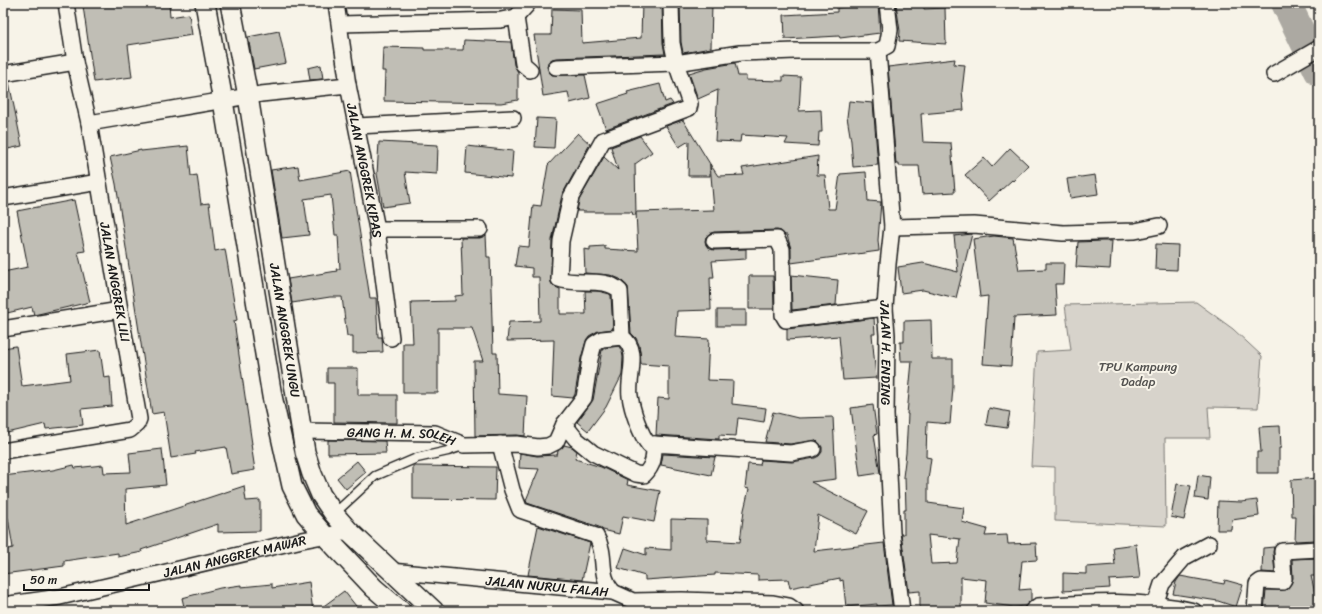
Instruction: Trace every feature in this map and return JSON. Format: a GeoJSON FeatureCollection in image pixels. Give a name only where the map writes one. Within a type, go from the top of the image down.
{"type":"FeatureCollection","features":[{"type":"Feature","properties":{"kind":"street","name":"JALAN ANGGREK LILI"},"geometry":{"type":"LineString","coordinates":[[3,451],[130,430],[138,424],[139,420],[89,124],[75,62],[66,3]]}},
{"type":"Feature","properties":{"kind":"street","name":"JALAN ANGGREK UNGU"},"geometry":{"type":"LineString","coordinates":[[205,3],[223,101],[272,396],[292,486],[306,514],[324,536],[374,588],[401,611]]}},
{"type":"Feature","properties":{"kind":"street","name":"JALAN ANGGREK UNGU"},"geometry":{"type":"LineString","coordinates":[[230,3],[248,96],[305,452],[312,474],[321,495],[334,514],[349,531],[434,611]]}},
{"type":"Feature","properties":{"kind":"street","name":"JALAN ANGGREK KIPAS"},"geometry":{"type":"LineString","coordinates":[[336,3],[348,85],[377,229],[390,338]]}},
{"type":"Feature","properties":{"kind":"street"},"geometry":{"type":"LineString","coordinates":[[340,24],[508,18],[527,5],[527,3]]}},
{"type":"Feature","properties":{"kind":"street"},"geometry":{"type":"LineString","coordinates":[[670,3],[672,43],[676,63],[690,104],[689,108],[603,140],[571,197],[561,241],[559,279],[610,285],[616,287],[620,291],[622,337],[628,341],[631,350],[630,395],[637,420],[649,445],[654,444],[791,453],[813,449]]}},
{"type":"Feature","properties":{"kind":"street"},"geometry":{"type":"LineString","coordinates":[[556,67],[676,63],[740,53],[795,51],[878,51],[887,46],[890,30],[887,3]]}},
{"type":"Feature","properties":{"kind":"street"},"geometry":{"type":"LineString","coordinates":[[508,18],[523,64],[530,70]]}},
{"type":"Feature","properties":{"kind":"street"},"geometry":{"type":"LineString","coordinates":[[1274,74],[1319,48]]}},
{"type":"Feature","properties":{"kind":"street","name":"JALAN H. ENDING"},"geometry":{"type":"LineString","coordinates":[[878,51],[892,227],[885,308],[887,335],[886,423],[892,533],[902,611]]}},
{"type":"Feature","properties":{"kind":"street"},"geometry":{"type":"LineString","coordinates":[[3,74],[75,62]]}},
{"type":"Feature","properties":{"kind":"street"},"geometry":{"type":"LineString","coordinates":[[89,124],[248,96],[348,85]]}},
{"type":"Feature","properties":{"kind":"street"},"geometry":{"type":"LineString","coordinates":[[357,126],[513,118]]}},
{"type":"Feature","properties":{"kind":"street"},"geometry":{"type":"LineString","coordinates":[[3,198],[98,182]]}},
{"type":"Feature","properties":{"kind":"street"},"geometry":{"type":"LineString","coordinates":[[892,227],[974,226],[1063,233],[1135,231],[1159,226]]}},
{"type":"Feature","properties":{"kind":"street"},"geometry":{"type":"LineString","coordinates":[[377,229],[480,229]]}},
{"type":"Feature","properties":{"kind":"street"},"geometry":{"type":"LineString","coordinates":[[714,241],[777,239],[782,249],[782,315],[786,320],[885,308]]}},
{"type":"Feature","properties":{"kind":"street"},"geometry":{"type":"LineString","coordinates":[[3,329],[120,310]]}},
{"type":"Feature","properties":{"kind":"street","name":"GANG H. M. SOLEH"},"geometry":{"type":"LineString","coordinates":[[302,431],[434,433],[464,445],[517,444],[538,447],[548,446],[556,442],[564,424],[584,398],[590,359],[594,344],[602,339],[622,337]]}},
{"type":"Feature","properties":{"kind":"street"},"geometry":{"type":"LineString","coordinates":[[564,424],[576,439],[593,453],[636,474],[644,475],[648,470],[654,458],[654,444]]}},
{"type":"Feature","properties":{"kind":"street"},"geometry":{"type":"LineString","coordinates":[[500,444],[512,490],[520,510],[596,536],[602,550],[603,574],[607,585],[613,592]]}},
{"type":"Feature","properties":{"kind":"street","name":"JALAN ANGGREK MAWAR"},"geometry":{"type":"LineString","coordinates":[[3,605],[60,597],[294,542],[349,531]]}},
{"type":"Feature","properties":{"kind":"street"},"geometry":{"type":"LineString","coordinates":[[1155,604],[1162,584],[1185,557],[1209,544]]}},
{"type":"Feature","properties":{"kind":"street"},"geometry":{"type":"LineString","coordinates":[[1255,611],[1257,584],[1260,582],[1282,582],[1284,579],[1282,551],[1319,549]]}},
{"type":"Feature","properties":{"kind":"street","name":"JALAN NURUL FALAH"},"geometry":{"type":"LineString","coordinates":[[391,571],[613,592],[632,601],[657,606],[773,603],[789,606],[796,611]]}},
{"type":"Feature","properties":{"kind":"street"},"geometry":{"type":"LineString","coordinates":[[48,611],[60,597]]}},
{"type":"Feature","properties":{"kind":"street"},"geometry":{"type":"LineString","coordinates":[[1032,611],[1038,606],[1090,602],[1155,604],[1194,611]]}},
{"type":"Feature","properties":{"kind":"lane"},"geometry":{"type":"LineString","coordinates":[[334,514],[375,476],[417,458],[448,451],[464,445]]}},
{"type":"Feature","properties":{"kind":"green space","name":"TPU Kampung Dadap"},"geometry":{"type":"Polygon","coordinates":[[[1196,302],[1233,329],[1262,356],[1258,408],[1208,407],[1210,438],[1165,438],[1166,526],[1055,521],[1055,467],[1031,466],[1037,352],[1071,350],[1065,305],[1196,302]]]}},
{"type":"Feature","properties":{"kind":"building"},"geometry":{"type":"Polygon","coordinates":[[[101,3],[169,3],[170,17],[189,14],[192,35],[128,45],[132,77],[94,82],[83,6],[101,3]]]}},
{"type":"Feature","properties":{"kind":"building"},"geometry":{"type":"Polygon","coordinates":[[[642,3],[662,3],[663,43],[665,54],[552,59],[548,62],[547,67],[552,75],[585,75],[590,98],[570,103],[568,92],[543,96],[534,35],[551,35],[552,9],[581,10],[582,43],[641,38],[642,3]]]}},
{"type":"Feature","properties":{"kind":"building"},"geometry":{"type":"Polygon","coordinates":[[[680,3],[712,3],[711,48],[683,53],[681,42],[680,3]]]}},
{"type":"Feature","properties":{"kind":"building"},"geometry":{"type":"Polygon","coordinates":[[[878,4],[880,33],[840,38],[839,36],[785,39],[784,15],[837,12],[837,8],[878,4]]]}},
{"type":"Feature","properties":{"kind":"building"},"geometry":{"type":"Polygon","coordinates":[[[896,4],[924,5],[924,9],[945,8],[946,44],[899,41],[900,31],[896,4]]]}},
{"type":"Feature","properties":{"kind":"building"},"geometry":{"type":"Polygon","coordinates":[[[279,31],[286,63],[254,69],[248,37],[279,31]]]}},
{"type":"Feature","properties":{"kind":"building"},"geometry":{"type":"Polygon","coordinates":[[[464,40],[511,42],[514,65],[518,72],[518,100],[501,103],[384,101],[385,71],[382,71],[383,47],[424,48],[424,50],[463,50],[464,40]]]}},
{"type":"Feature","properties":{"kind":"building"},"geometry":{"type":"Polygon","coordinates":[[[955,59],[954,64],[965,65],[962,91],[964,110],[921,114],[923,142],[951,143],[955,192],[922,194],[919,166],[899,166],[899,164],[896,164],[888,67],[955,59]]]}},
{"type":"Feature","properties":{"kind":"building"},"geometry":{"type":"Polygon","coordinates":[[[735,63],[738,76],[746,76],[746,80],[783,81],[783,76],[801,77],[799,111],[821,110],[822,132],[819,132],[818,146],[785,144],[788,138],[741,135],[740,142],[715,141],[718,90],[698,99],[689,73],[706,68],[735,63]]]}},
{"type":"Feature","properties":{"kind":"building"},"geometry":{"type":"Polygon","coordinates":[[[321,65],[323,79],[310,80],[308,68],[321,65]]]}},
{"type":"Feature","properties":{"kind":"building"},"geometry":{"type":"Polygon","coordinates":[[[9,82],[22,146],[3,150],[3,83],[9,82]]]}},
{"type":"Feature","properties":{"kind":"building"},"geometry":{"type":"Polygon","coordinates":[[[660,84],[665,102],[670,100],[673,104],[606,129],[597,104],[628,94],[627,92],[660,84]]]}},
{"type":"Feature","properties":{"kind":"building"},"geometry":{"type":"Polygon","coordinates":[[[849,101],[873,103],[878,165],[853,167],[847,117],[849,101]]]}},
{"type":"Feature","properties":{"kind":"building"},"geometry":{"type":"Polygon","coordinates":[[[537,118],[556,119],[554,148],[535,147],[537,118]]]}},
{"type":"Feature","properties":{"kind":"building"},"geometry":{"type":"Polygon","coordinates":[[[683,120],[710,164],[710,176],[688,176],[689,141],[679,147],[666,126],[683,120]]]}},
{"type":"Feature","properties":{"kind":"building"},"geometry":{"type":"Polygon","coordinates":[[[578,133],[590,144],[562,195],[552,240],[551,282],[553,286],[560,289],[560,314],[586,314],[585,291],[598,291],[610,294],[613,329],[598,331],[589,336],[586,341],[573,398],[552,396],[554,340],[507,341],[509,322],[540,321],[539,277],[532,277],[532,268],[515,266],[518,246],[529,247],[533,205],[541,206],[548,165],[578,133]]]}},
{"type":"Feature","properties":{"kind":"building"},"geometry":{"type":"Polygon","coordinates":[[[640,136],[652,152],[635,164],[636,215],[633,215],[632,212],[577,211],[579,200],[604,157],[618,170],[611,147],[640,136]]]}},
{"type":"Feature","properties":{"kind":"building"},"geometry":{"type":"Polygon","coordinates":[[[379,142],[438,145],[437,174],[405,172],[410,203],[383,207],[377,174],[379,142]]]}},
{"type":"Feature","properties":{"kind":"building"},"geometry":{"type":"Polygon","coordinates":[[[188,146],[191,176],[197,175],[201,204],[209,203],[215,251],[225,249],[237,320],[234,321],[255,470],[231,474],[226,447],[171,458],[164,412],[152,414],[116,184],[110,157],[141,150],[188,146]]]}},
{"type":"Feature","properties":{"kind":"building"},"geometry":{"type":"Polygon","coordinates":[[[467,146],[513,151],[511,178],[465,173],[467,146]]]}},
{"type":"Feature","properties":{"kind":"building"},"geometry":{"type":"Polygon","coordinates":[[[1010,148],[1028,165],[1013,181],[1012,180],[989,201],[965,175],[984,158],[992,167],[1010,148]]]}},
{"type":"Feature","properties":{"kind":"building"},"geometry":{"type":"Polygon","coordinates":[[[818,156],[817,175],[825,175],[828,209],[835,209],[840,174],[866,172],[868,201],[881,202],[878,240],[879,251],[791,263],[791,249],[787,235],[781,231],[714,232],[709,234],[705,241],[709,249],[746,249],[746,259],[712,261],[714,278],[710,278],[711,310],[677,311],[675,337],[709,339],[707,380],[733,381],[732,404],[766,408],[764,422],[738,418],[736,436],[719,435],[719,439],[656,435],[658,398],[669,399],[669,366],[641,364],[639,345],[636,338],[631,333],[628,287],[620,279],[610,275],[585,273],[584,249],[590,250],[590,247],[605,246],[605,249],[638,251],[636,212],[714,210],[710,164],[718,176],[744,175],[742,168],[818,156]]]}},
{"type":"Feature","properties":{"kind":"building"},"geometry":{"type":"Polygon","coordinates":[[[298,166],[300,180],[350,171],[370,298],[376,298],[378,337],[382,337],[383,352],[353,353],[353,336],[347,336],[342,297],[330,297],[292,303],[288,279],[337,271],[336,269],[340,269],[338,235],[335,235],[331,195],[304,199],[309,235],[282,238],[271,170],[298,166]]]}},
{"type":"Feature","properties":{"kind":"building"},"geometry":{"type":"Polygon","coordinates":[[[1095,175],[1098,194],[1070,198],[1067,179],[1095,175]]]}},
{"type":"Feature","properties":{"kind":"building"},"geometry":{"type":"Polygon","coordinates":[[[74,200],[85,251],[78,252],[90,302],[34,315],[32,307],[3,314],[3,272],[28,267],[17,211],[74,200]]]}},
{"type":"Feature","properties":{"kind":"building"},"geometry":{"type":"Polygon","coordinates":[[[972,234],[956,298],[923,290],[901,293],[898,267],[923,263],[958,272],[954,236],[972,234]]]}},
{"type":"Feature","properties":{"kind":"building"},"geometry":{"type":"Polygon","coordinates":[[[486,235],[487,257],[490,257],[493,353],[497,353],[498,394],[527,396],[525,436],[475,436],[474,361],[483,361],[472,328],[438,328],[438,393],[403,393],[403,343],[413,343],[411,302],[455,301],[455,296],[463,295],[461,238],[480,238],[486,235]]]}},
{"type":"Feature","properties":{"kind":"building"},"geometry":{"type":"Polygon","coordinates":[[[994,236],[1013,238],[1019,270],[1046,269],[1046,263],[1064,263],[1063,284],[1055,284],[1057,315],[1014,317],[1011,366],[983,364],[988,296],[980,297],[973,239],[994,236]]]}},
{"type":"Feature","properties":{"kind":"building"},"geometry":{"type":"Polygon","coordinates":[[[1112,241],[1110,269],[1076,267],[1078,242],[1112,241]]]}},
{"type":"Feature","properties":{"kind":"building"},"geometry":{"type":"Polygon","coordinates":[[[1156,244],[1178,245],[1177,270],[1155,269],[1156,244]]]}},
{"type":"Feature","properties":{"kind":"building"},"geometry":{"type":"Polygon","coordinates":[[[791,275],[838,280],[836,305],[792,310],[791,275]]]}},
{"type":"Feature","properties":{"kind":"building"},"geometry":{"type":"Polygon","coordinates":[[[749,276],[773,276],[774,309],[749,309],[749,276]]]}},
{"type":"Feature","properties":{"kind":"building"},"geometry":{"type":"Polygon","coordinates":[[[717,310],[746,310],[746,326],[717,326],[717,310]]]}},
{"type":"Feature","properties":{"kind":"building"},"geometry":{"type":"Polygon","coordinates":[[[874,318],[875,334],[872,334],[876,378],[843,380],[839,336],[787,340],[787,329],[874,318]]]}},
{"type":"Feature","properties":{"kind":"building"},"geometry":{"type":"Polygon","coordinates":[[[931,320],[932,359],[953,359],[953,387],[950,424],[927,422],[926,457],[931,458],[928,480],[928,503],[964,508],[962,522],[987,529],[985,536],[1007,535],[1008,544],[1036,543],[1037,560],[1022,561],[1019,590],[1031,589],[1031,600],[1025,606],[1014,607],[985,603],[987,580],[961,577],[961,611],[920,611],[920,591],[909,592],[901,534],[904,534],[904,510],[906,510],[905,477],[903,477],[912,361],[901,361],[900,342],[904,342],[904,321],[931,320]],[[928,535],[931,564],[957,563],[960,539],[928,535]]]}},
{"type":"Feature","properties":{"kind":"building"},"geometry":{"type":"Polygon","coordinates":[[[16,346],[22,386],[70,380],[67,354],[100,350],[104,378],[110,377],[112,406],[81,409],[83,425],[46,429],[45,424],[3,434],[3,348],[16,346]]]}},
{"type":"Feature","properties":{"kind":"building"},"geometry":{"type":"Polygon","coordinates":[[[619,346],[623,357],[622,375],[606,407],[588,431],[577,422],[593,400],[602,350],[605,348],[619,346]]]}},
{"type":"Feature","properties":{"kind":"building"},"geometry":{"type":"Polygon","coordinates":[[[327,368],[358,368],[358,395],[397,395],[397,423],[334,422],[334,383],[327,383],[327,368]]]}},
{"type":"Feature","properties":{"kind":"building"},"geometry":{"type":"Polygon","coordinates":[[[873,405],[877,434],[874,435],[880,473],[860,476],[851,408],[873,405]]]}},
{"type":"Feature","properties":{"kind":"building"},"geometry":{"type":"Polygon","coordinates":[[[989,408],[1010,412],[1007,428],[986,425],[989,408]]]}},
{"type":"Feature","properties":{"kind":"building"},"geometry":{"type":"Polygon","coordinates":[[[773,412],[798,418],[833,417],[836,479],[811,482],[868,511],[856,534],[818,515],[814,551],[884,543],[892,605],[877,606],[877,604],[846,607],[843,580],[840,581],[840,578],[790,588],[788,579],[758,580],[758,575],[715,573],[715,575],[645,580],[645,576],[618,568],[625,548],[646,555],[646,548],[671,550],[671,519],[707,520],[707,540],[740,542],[744,510],[749,489],[745,488],[748,464],[760,465],[761,460],[792,462],[815,458],[822,452],[822,447],[816,440],[790,444],[765,442],[773,412]]]}},
{"type":"Feature","properties":{"kind":"building"},"geometry":{"type":"Polygon","coordinates":[[[1280,426],[1281,448],[1279,448],[1279,473],[1257,473],[1257,452],[1261,452],[1259,427],[1280,426]]]}},
{"type":"Feature","properties":{"kind":"building"},"geometry":{"type":"Polygon","coordinates":[[[328,440],[385,441],[386,453],[328,454],[328,440]]]}},
{"type":"Feature","properties":{"kind":"building"},"geometry":{"type":"Polygon","coordinates":[[[564,445],[572,447],[577,451],[575,459],[601,467],[628,480],[627,485],[660,491],[654,522],[623,516],[619,534],[603,530],[599,527],[527,503],[526,500],[539,469],[519,468],[520,453],[537,456],[557,455],[558,451],[564,445]]]}},
{"type":"Feature","properties":{"kind":"building"},"geometry":{"type":"Polygon","coordinates":[[[162,449],[166,485],[125,489],[126,525],[244,486],[246,501],[260,500],[260,531],[218,532],[218,524],[141,550],[142,552],[118,557],[118,553],[64,561],[64,566],[3,574],[3,550],[13,548],[8,518],[3,519],[3,476],[53,470],[74,465],[75,468],[103,465],[104,473],[131,472],[129,453],[162,449]]]}},
{"type":"Feature","properties":{"kind":"building"},"geometry":{"type":"Polygon","coordinates":[[[663,454],[715,457],[711,475],[661,465],[663,454]]]}},
{"type":"Feature","properties":{"kind":"building"},"geometry":{"type":"Polygon","coordinates":[[[357,461],[366,472],[346,489],[337,478],[357,461]]]}},
{"type":"Feature","properties":{"kind":"building"},"geometry":{"type":"Polygon","coordinates":[[[413,466],[496,467],[495,500],[413,499],[413,466]]]}},
{"type":"Feature","properties":{"kind":"building"},"geometry":{"type":"Polygon","coordinates":[[[1198,475],[1210,477],[1208,500],[1195,498],[1198,475]]]}},
{"type":"Feature","properties":{"kind":"building"},"geometry":{"type":"Polygon","coordinates":[[[1319,478],[1319,515],[1315,515],[1315,540],[1295,541],[1296,516],[1292,516],[1291,480],[1319,478]]]}},
{"type":"Feature","properties":{"kind":"building"},"geometry":{"type":"Polygon","coordinates":[[[1177,484],[1191,486],[1184,520],[1171,517],[1177,484]]]}},
{"type":"Feature","properties":{"kind":"building"},"geometry":{"type":"Polygon","coordinates":[[[1257,500],[1259,516],[1232,520],[1231,530],[1217,530],[1218,501],[1241,502],[1257,500]]]}},
{"type":"Feature","properties":{"kind":"building"},"geometry":{"type":"Polygon","coordinates":[[[538,526],[590,543],[582,580],[528,575],[538,526]]]}},
{"type":"Feature","properties":{"kind":"building"},"geometry":{"type":"Polygon","coordinates":[[[1136,544],[1140,578],[1109,580],[1110,588],[1063,591],[1063,573],[1086,574],[1086,567],[1115,565],[1113,547],[1136,544]]]}},
{"type":"Feature","properties":{"kind":"building"},"geometry":{"type":"Polygon","coordinates":[[[1274,547],[1275,573],[1262,572],[1263,548],[1274,547]]]}},
{"type":"Feature","properties":{"kind":"building"},"geometry":{"type":"Polygon","coordinates":[[[1319,558],[1319,576],[1311,576],[1319,611],[1264,611],[1266,590],[1286,590],[1291,584],[1293,578],[1292,559],[1319,558]]]}},
{"type":"Feature","properties":{"kind":"building"},"geometry":{"type":"Polygon","coordinates":[[[1180,576],[1224,584],[1225,580],[1243,585],[1236,607],[1218,601],[1173,594],[1176,582],[1180,576]]]}},
{"type":"Feature","properties":{"kind":"building"},"geometry":{"type":"Polygon","coordinates":[[[309,582],[313,611],[185,611],[182,598],[220,588],[241,585],[241,587],[272,584],[272,588],[309,582]]]}},
{"type":"Feature","properties":{"kind":"building"},"geometry":{"type":"Polygon","coordinates":[[[344,591],[360,611],[317,611],[344,591]]]}},
{"type":"Feature","properties":{"kind":"waterway"},"geometry":{"type":"LineString","coordinates":[[1286,3],[1319,71]]}}]}
